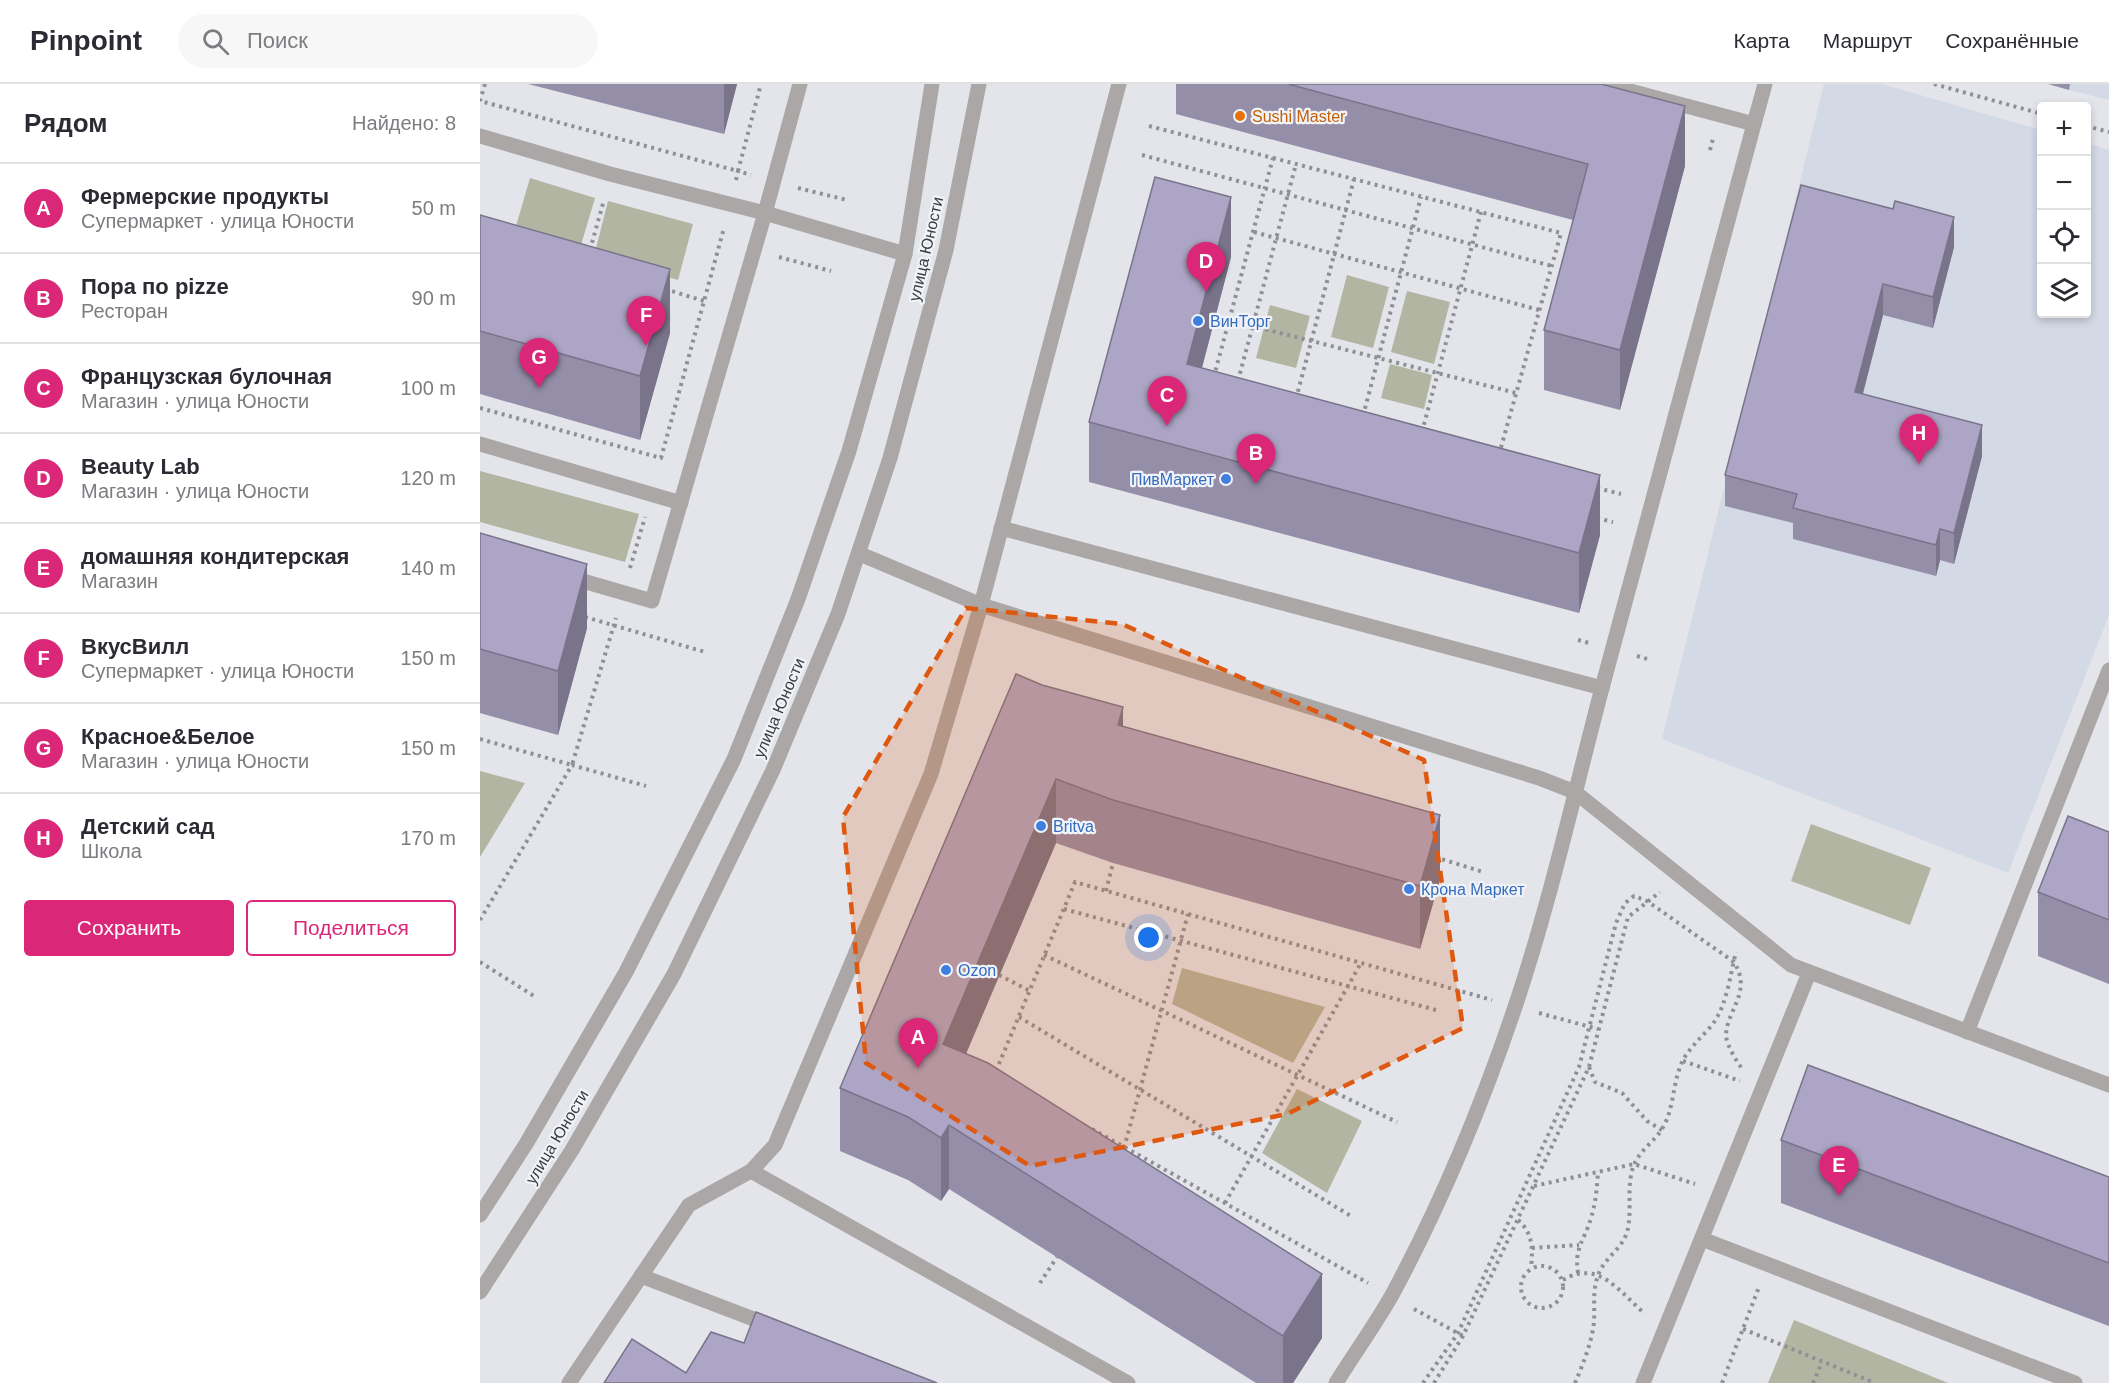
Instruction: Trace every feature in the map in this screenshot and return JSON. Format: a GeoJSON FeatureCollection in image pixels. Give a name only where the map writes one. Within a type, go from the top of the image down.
{"type":"FeatureCollection","features":[{"type":"Feature","properties":{"kind":"street"},"geometry":{"type":"LineString","coordinates":[[557,574],[652,601],[765,213],[800,84]]}},
{"type":"Feature","properties":{"kind":"street","name":"улица Юности"},"geometry":{"type":"LineString","coordinates":[[480,1215],[526,1144],[626,972],[734,759],[798,599],[849,451],[905,254],[932,84]]}},
{"type":"Feature","properties":{"kind":"street","name":"улица Юности"},"geometry":{"type":"LineString","coordinates":[[480,1292],[572,1150],[674,974],[773,770],[860,554],[890,458],[946,250],[979,84]]}},
{"type":"Feature","properties":{"kind":"street"},"geometry":{"type":"LineString","coordinates":[[569,1383],[689,1205],[752,1171],[775,1145],[931,774],[981,605],[1119,84]]}},
{"type":"Feature","properties":{"kind":"street"},"geometry":{"type":"LineString","coordinates":[[1604,84],[1754,124]]}},
{"type":"Feature","properties":{"kind":"street"},"geometry":{"type":"LineString","coordinates":[[1335,1383],[1391,1296],[1432,1214],[1485,1091],[1516,1006],[1554,878],[1602,687],[1765,84]]}},
{"type":"Feature","properties":{"kind":"street"},"geometry":{"type":"LineString","coordinates":[[480,136],[610,174],[765,213],[905,254]]}},
{"type":"Feature","properties":{"kind":"street"},"geometry":{"type":"LineString","coordinates":[[480,444],[681,503]]}},
{"type":"Feature","properties":{"kind":"street"},"geometry":{"type":"LineString","coordinates":[[1001,528],[1602,687]]}},
{"type":"Feature","properties":{"kind":"street"},"geometry":{"type":"LineString","coordinates":[[860,554],[981,605],[1527,775],[1575,792],[1791,965],[2109,1085]]}},
{"type":"Feature","properties":{"kind":"street"},"geometry":{"type":"LineString","coordinates":[[1967,1032],[2109,670]]}},
{"type":"Feature","properties":{"kind":"street"},"geometry":{"type":"LineString","coordinates":[[1643,1383],[1809,973]]}},
{"type":"Feature","properties":{"kind":"street"},"geometry":{"type":"LineString","coordinates":[[752,1171],[1128,1383]]}},
{"type":"Feature","properties":{"kind":"street"},"geometry":{"type":"LineString","coordinates":[[1702,1239],[2075,1383]]}},
{"type":"Feature","properties":{"kind":"street"},"geometry":{"type":"LineString","coordinates":[[641,1276],[790,1333]]}},
{"type":"Feature","properties":{"kind":"path"},"geometry":{"type":"LineString","coordinates":[[485,84],[480,101],[847,200]]}},
{"type":"Feature","properties":{"kind":"path"},"geometry":{"type":"LineString","coordinates":[[480,408],[661,458],[730,205],[760,84]]}},
{"type":"Feature","properties":{"kind":"path"},"geometry":{"type":"LineString","coordinates":[[1934,84],[2037,113]]}},
{"type":"Feature","properties":{"kind":"path"},"geometry":{"type":"LineString","coordinates":[[1149,126],[1561,233],[1497,461]]}},
{"type":"Feature","properties":{"kind":"path"},"geometry":{"type":"LineString","coordinates":[[2091,127],[2109,132]]}},
{"type":"Feature","properties":{"kind":"path"},"geometry":{"type":"LineString","coordinates":[[1142,155],[1552,266]]}},
{"type":"Feature","properties":{"kind":"path"},"geometry":{"type":"LineString","coordinates":[[1212,385],[1273,158]]}},
{"type":"Feature","properties":{"kind":"path"},"geometry":{"type":"LineString","coordinates":[[1235,391],[1296,164]]}},
{"type":"Feature","properties":{"kind":"path"},"geometry":{"type":"LineString","coordinates":[[1294,407],[1354,179]]}},
{"type":"Feature","properties":{"kind":"path"},"geometry":{"type":"LineString","coordinates":[[1361,425],[1421,197]]}},
{"type":"Feature","properties":{"kind":"path"},"geometry":{"type":"LineString","coordinates":[[1419,441],[1481,212]]}},
{"type":"Feature","properties":{"kind":"path"},"geometry":{"type":"LineString","coordinates":[[1253,232],[1539,310]]}},
{"type":"Feature","properties":{"kind":"path"},"geometry":{"type":"LineString","coordinates":[[661,288],[704,301]]}},
{"type":"Feature","properties":{"kind":"path"},"geometry":{"type":"LineString","coordinates":[[1229,320],[1516,393]]}},
{"type":"Feature","properties":{"kind":"path"},"geometry":{"type":"LineString","coordinates":[[1587,485],[1621,494]]}},
{"type":"Feature","properties":{"kind":"path"},"geometry":{"type":"LineString","coordinates":[[1591,516],[1613,522]]}},
{"type":"Feature","properties":{"kind":"path"},"geometry":{"type":"LineString","coordinates":[[580,616],[705,652]]}},
{"type":"Feature","properties":{"kind":"path"},"geometry":{"type":"LineString","coordinates":[[480,739],[646,786]]}},
{"type":"Feature","properties":{"kind":"path"},"geometry":{"type":"LineString","coordinates":[[480,920],[572,765]]}},
{"type":"Feature","properties":{"kind":"path"},"geometry":{"type":"LineString","coordinates":[[1430,856],[1483,872]]}},
{"type":"Feature","properties":{"kind":"path"},"geometry":{"type":"LineString","coordinates":[[1106,891],[1113,863]]}},
{"type":"Feature","properties":{"kind":"path"},"geometry":{"type":"LineString","coordinates":[[994,1075],[1075,882],[1598,1029]]}},
{"type":"Feature","properties":{"kind":"path"},"geometry":{"type":"LineString","coordinates":[[1434,1383],[1463,1336],[1589,1067],[1628,917],[1666,888]]}},
{"type":"Feature","properties":{"kind":"path"},"geometry":{"type":"LineString","coordinates":[[1423,1383],[1458,1333],[1579,1067],[1616,923],[1625,903],[1634,896],[1647,901],[1734,962],[1739,971],[1741,990],[1726,1036],[1737,1062],[1747,1074],[1765,1082]]}},
{"type":"Feature","properties":{"kind":"path"},"geometry":{"type":"LineString","coordinates":[[1064,909],[1436,1010]]}},
{"type":"Feature","properties":{"kind":"path"},"geometry":{"type":"LineString","coordinates":[[1119,1157],[1124,1147],[1188,914]]}},
{"type":"Feature","properties":{"kind":"path"},"geometry":{"type":"LineString","coordinates":[[1575,1383],[1594,1323],[1594,1294],[1599,1274],[1605,1262],[1622,1244],[1628,1229],[1628,1188],[1634,1164],[1662,1130],[1670,1113],[1674,1087],[1683,1061],[1694,1043],[1713,1024],[1722,1006],[1739,942]]}},
{"type":"Feature","properties":{"kind":"path"},"geometry":{"type":"LineString","coordinates":[[1044,955],[1397,1122]]}},
{"type":"Feature","properties":{"kind":"path"},"geometry":{"type":"LineString","coordinates":[[480,962],[537,998]]}},
{"type":"Feature","properties":{"kind":"path"},"geometry":{"type":"LineString","coordinates":[[1225,1203],[1361,963]]}},
{"type":"Feature","properties":{"kind":"path"},"geometry":{"type":"LineString","coordinates":[[999,975],[1030,991]]}},
{"type":"Feature","properties":{"kind":"path"},"geometry":{"type":"LineString","coordinates":[[1019,1017],[1352,1215]]}},
{"type":"Feature","properties":{"kind":"path"},"geometry":{"type":"LineString","coordinates":[[1683,1061],[1743,1082]]}},
{"type":"Feature","properties":{"kind":"path"},"geometry":{"type":"LineString","coordinates":[[1589,1067],[1595,1082],[1622,1093],[1647,1121],[1662,1130]]}},
{"type":"Feature","properties":{"kind":"path"},"geometry":{"type":"LineString","coordinates":[[1084,1125],[1463,1336]]}},
{"type":"Feature","properties":{"kind":"path"},"geometry":{"type":"LineString","coordinates":[[1533,1186],[1634,1164],[1704,1187]]}},
{"type":"Feature","properties":{"kind":"path"},"geometry":{"type":"LineString","coordinates":[[1578,1273],[1576,1257],[1579,1245],[1591,1221],[1597,1195],[1598,1171]]}},
{"type":"Feature","properties":{"kind":"path"},"geometry":{"type":"LineString","coordinates":[[1518,1220],[1526,1227],[1532,1248],[1531,1268]]}},
{"type":"Feature","properties":{"kind":"path"},"geometry":{"type":"LineString","coordinates":[[1532,1248],[1579,1245]]}},
{"type":"Feature","properties":{"kind":"path"},"geometry":{"type":"LineString","coordinates":[[1040,1283],[1057,1257]]}},
{"type":"Feature","properties":{"kind":"path"},"geometry":{"type":"LineString","coordinates":[[1722,1383],[1768,1264]]}},
{"type":"Feature","properties":{"kind":"path"},"geometry":{"type":"LineString","coordinates":[[1550,1267],[1558,1272],[1563,1280],[1564,1290],[1560,1299],[1544,1308],[1535,1307],[1522,1293],[1521,1284],[1524,1275],[1531,1268],[1550,1267]]}},
{"type":"Feature","properties":{"kind":"path"},"geometry":{"type":"LineString","coordinates":[[1563,1280],[1578,1273],[1599,1274],[1647,1315]]}},
{"type":"Feature","properties":{"kind":"path"},"geometry":{"type":"LineString","coordinates":[[1743,1329],[1875,1383]]}},
{"type":"Feature","properties":{"kind":"path"},"geometry":{"type":"LineString","coordinates":[[1813,1383],[1822,1362]]}},
{"type":"Feature","properties":{"kind":"highlighted area"},"geometry":{"type":"Polygon","coordinates":[[[966,608],[1122,624],[1424,760],[1463,1028],[1287,1114],[1030,1166],[866,1063],[843,817],[966,608]]]}},
{"type":"Feature","properties":{"kind":"shaded area"},"geometry":{"type":"Polygon","coordinates":[[[1824,84],[1882,84],[2037,129],[2037,318],[2091,318],[2091,144],[2109,150],[2109,615],[2008,873],[1662,739],[1824,84]]]}},
{"type":"Feature","properties":{"kind":"shaded area"},"geometry":{"type":"Polygon","coordinates":[[[2048,84],[2109,84],[2109,100],[2069,90],[2048,84]]]}},
{"type":"Feature","properties":{"kind":"green space"},"geometry":{"type":"Polygon","coordinates":[[[530,178],[595,198],[581,245],[516,226],[530,178]]]}},
{"type":"Feature","properties":{"kind":"green space"},"geometry":{"type":"Polygon","coordinates":[[[608,201],[693,224],[678,280],[594,256],[608,201]]]}},
{"type":"Feature","properties":{"kind":"green space"},"geometry":{"type":"Polygon","coordinates":[[[1347,275],[1389,287],[1373,348],[1331,337],[1347,275]]]}},
{"type":"Feature","properties":{"kind":"green space"},"geometry":{"type":"Polygon","coordinates":[[[1407,291],[1450,302],[1434,364],[1391,352],[1407,291]]]}},
{"type":"Feature","properties":{"kind":"green space"},"geometry":{"type":"Polygon","coordinates":[[[1270,305],[1310,316],[1296,368],[1256,358],[1270,305]]]}},
{"type":"Feature","properties":{"kind":"green space"},"geometry":{"type":"Polygon","coordinates":[[[1390,364],[1432,375],[1424,409],[1381,398],[1390,364]]]}},
{"type":"Feature","properties":{"kind":"green space"},"geometry":{"type":"Polygon","coordinates":[[[480,471],[639,514],[625,562],[480,522],[480,471]]]}},
{"type":"Feature","properties":{"kind":"green space"},"geometry":{"type":"Polygon","coordinates":[[[480,771],[525,783],[480,857],[480,771]]]}},
{"type":"Feature","properties":{"kind":"green space"},"geometry":{"type":"Polygon","coordinates":[[[1811,824],[1931,868],[1910,925],[1791,881],[1811,824]]]}},
{"type":"Feature","properties":{"kind":"green space"},"geometry":{"type":"Polygon","coordinates":[[[1182,968],[1325,1007],[1293,1063],[1172,1004],[1182,968]]]}},
{"type":"Feature","properties":{"kind":"green space"},"geometry":{"type":"Polygon","coordinates":[[[1297,1089],[1362,1121],[1327,1193],[1262,1153],[1297,1089]]]}},
{"type":"Feature","properties":{"kind":"green space"},"geometry":{"type":"Polygon","coordinates":[[[1794,1320],[1948,1383],[1768,1383],[1794,1320]]]}},
{"type":"Feature","properties":{"kind":"building"},"geometry":{"type":"Polygon","coordinates":[[[1288,84],[1601,84],[1685,106],[1620,350],[1544,330],[1588,164],[1288,84]]]}},
{"type":"Feature","properties":{"kind":"building"},"geometry":{"type":"Polygon","coordinates":[[[1155,177],[1231,197],[1187,364],[1600,475],[1579,553],[1089,422],[1155,177]]]}},
{"type":"Feature","properties":{"kind":"building"},"geometry":{"type":"Polygon","coordinates":[[[1801,185],[1893,209],[1895,201],[1954,217],[1933,297],[1883,284],[1855,392],[1982,425],[1954,533],[1940,529],[1936,545],[1793,508],[1797,494],[1725,475],[1801,185]]]}},
{"type":"Feature","properties":{"kind":"building"},"geometry":{"type":"Polygon","coordinates":[[[480,215],[670,269],[640,376],[480,331],[480,215]]]}},
{"type":"Feature","properties":{"kind":"building"},"geometry":{"type":"Polygon","coordinates":[[[480,533],[587,564],[558,671],[480,649],[480,533]]]}},
{"type":"Feature","properties":{"kind":"building"},"geometry":{"type":"Polygon","coordinates":[[[1016,674],[1042,685],[1123,707],[1118,725],[1440,815],[1420,886],[1113,800],[1056,779],[943,1044],[988,1063],[1322,1274],[1283,1336],[949,1125],[941,1138],[908,1117],[840,1088],[1016,674]]]}},
{"type":"Feature","properties":{"kind":"building"},"geometry":{"type":"Polygon","coordinates":[[[2068,816],[2109,832],[2109,920],[2038,892],[2068,816]]]}},
{"type":"Feature","properties":{"kind":"building"},"geometry":{"type":"Polygon","coordinates":[[[1808,1065],[2109,1177],[2109,1263],[1781,1140],[1808,1065]]]}},
{"type":"Feature","properties":{"kind":"building"},"geometry":{"type":"Polygon","coordinates":[[[756,1312],[937,1383],[604,1383],[632,1339],[686,1373],[711,1332],[744,1343],[756,1312]]]}},
{"type":"Feature","properties":{"kind":"place","name":"Sushi Master"},"geometry":{"type":"Point","coordinates":[1240,116]}},
{"type":"Feature","properties":{"kind":"place","name":"Beauty Lab"},"geometry":{"type":"Point","coordinates":[1206,292]}},
{"type":"Feature","properties":{"kind":"place","name":"ВинТорг"},"geometry":{"type":"Point","coordinates":[1198,321]}},
{"type":"Feature","properties":{"kind":"place","name":"ВкусВилл"},"geometry":{"type":"Point","coordinates":[646,346]}},
{"type":"Feature","properties":{"kind":"place","name":"Красное&Белое"},"geometry":{"type":"Point","coordinates":[539,388]}},
{"type":"Feature","properties":{"kind":"place","name":"Французская булочная"},"geometry":{"type":"Point","coordinates":[1167,426]}},
{"type":"Feature","properties":{"kind":"place","name":"Детский сад"},"geometry":{"type":"Point","coordinates":[1919,464]}},
{"type":"Feature","properties":{"kind":"place","name":"ПивМаркет"},"geometry":{"type":"Point","coordinates":[1226,479]}},
{"type":"Feature","properties":{"kind":"place","name":"Пора по pizze"},"geometry":{"type":"Point","coordinates":[1256,484]}},
{"type":"Feature","properties":{"kind":"place","name":"Britva"},"geometry":{"type":"Point","coordinates":[1041,826]}},
{"type":"Feature","properties":{"kind":"place","name":"Крона Маркет"},"geometry":{"type":"Point","coordinates":[1409,889]}},
{"type":"Feature","properties":{"kind":"place","name":"Ozon"},"geometry":{"type":"Point","coordinates":[946,970]}},
{"type":"Feature","properties":{"kind":"place","name":"Фермерские продукты"},"geometry":{"type":"Point","coordinates":[918,1068]}},
{"type":"Feature","properties":{"kind":"place","name":"домашняя кондитерская"},"geometry":{"type":"Point","coordinates":[1839,1196]}}]}
